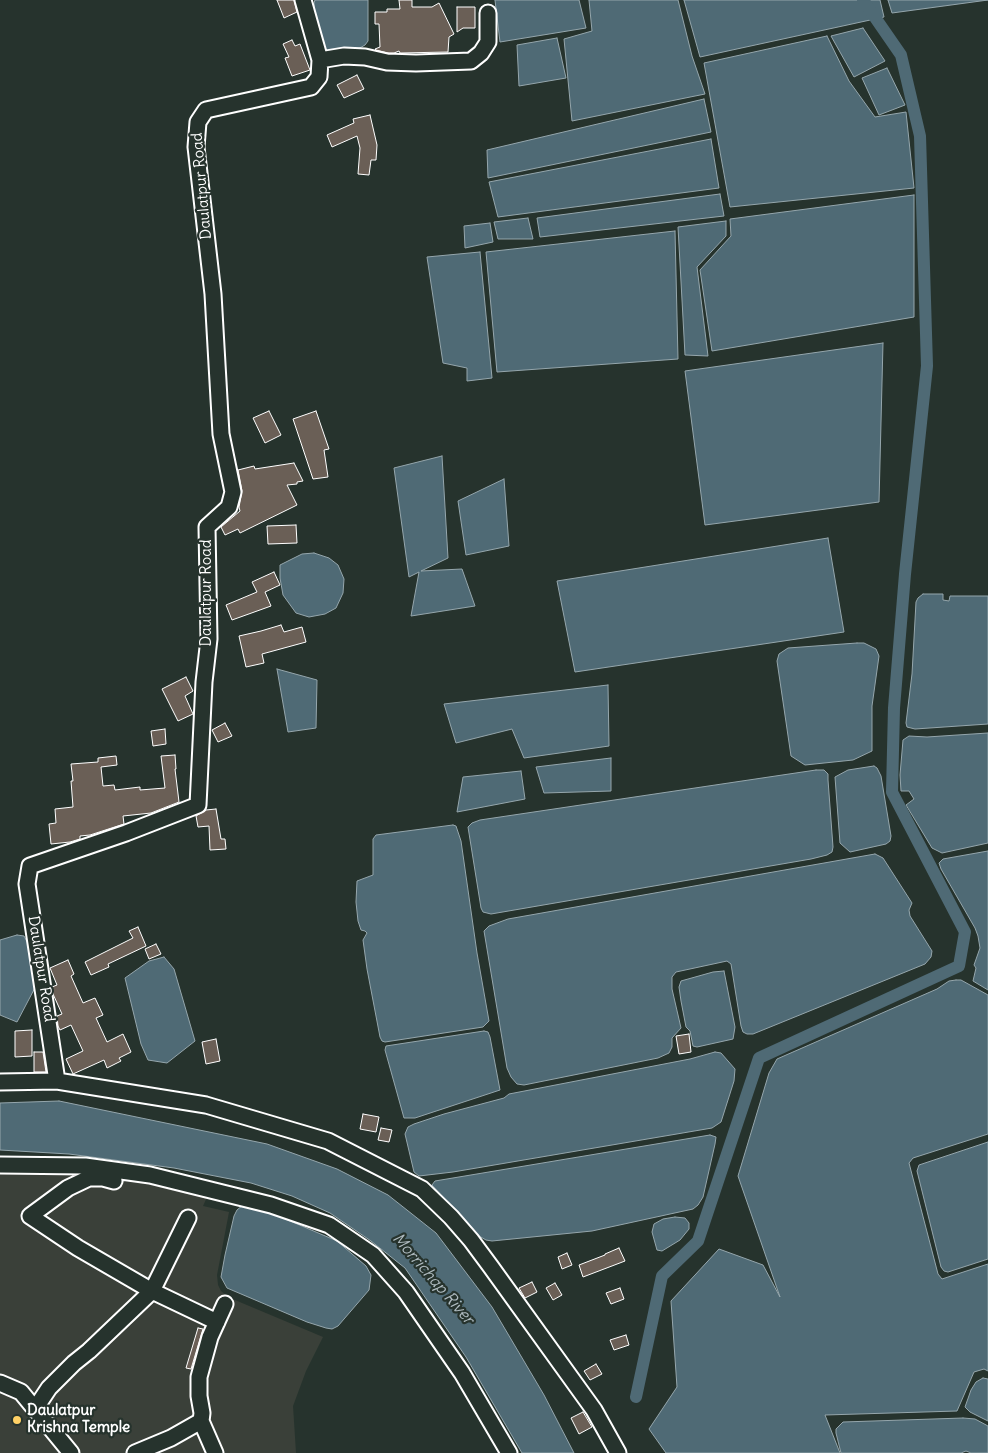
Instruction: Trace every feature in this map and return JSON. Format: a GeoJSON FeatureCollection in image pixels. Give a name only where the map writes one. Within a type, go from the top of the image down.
{"type":"FeatureCollection","features":[{"type":"Feature","properties":{"kind":"street"},"geometry":{"type":"LineString","coordinates":[[303,0],[320,60],[344,56],[365,56],[387,62],[471,61],[481,53],[488,42],[488,13]]}},
{"type":"Feature","properties":{"kind":"street","name":"Daulatpur Road"},"geometry":{"type":"LineString","coordinates":[[57,1081],[27,884],[30,866],[126,833],[198,805],[204,682],[209,638],[207,527],[229,507],[233,492],[221,434],[213,294],[196,147],[198,122],[206,110],[311,87],[319,77],[320,60]]}},
{"type":"Feature","properties":{"kind":"street"},"geometry":{"type":"LineString","coordinates":[[0,1082],[57,1081],[206,1105],[328,1141],[422,1189],[451,1217],[492,1266],[594,1410],[618,1453]]}},
{"type":"Feature","properties":{"kind":"street"},"geometry":{"type":"LineString","coordinates":[[0,1165],[85,1166],[150,1175],[271,1205],[329,1224],[373,1255],[406,1292],[462,1373],[509,1453]]}},
{"type":"Feature","properties":{"kind":"street"},"geometry":{"type":"LineString","coordinates":[[116,1181],[103,1178],[89,1178],[68,1188],[30,1216],[78,1248],[152,1290],[217,1322]]}},
{"type":"Feature","properties":{"kind":"street"},"geometry":{"type":"LineString","coordinates":[[35,1409],[49,1388],[152,1290],[188,1218]]}},
{"type":"Feature","properties":{"kind":"street"},"geometry":{"type":"LineString","coordinates":[[215,1453],[201,1422],[199,1377],[210,1337],[225,1304]]}},
{"type":"Feature","properties":{"kind":"street"},"geometry":{"type":"LineString","coordinates":[[0,1383],[21,1392],[71,1453]]}},
{"type":"Feature","properties":{"kind":"street"},"geometry":{"type":"LineString","coordinates":[[136,1453],[171,1438],[201,1422]]}},
{"type":"Feature","properties":{"kind":"shaded area"},"geometry":{"type":"Polygon","coordinates":[[[19,1171],[130,1178],[207,1197],[203,1206],[229,1212],[217,1275],[221,1291],[228,1297],[323,1337],[306,1371],[293,1406],[296,1453],[0,1453],[0,1172],[19,1171]],[[198,1328],[187,1368],[198,1371],[210,1331],[198,1328]]]}},
{"type":"Feature","properties":{"kind":"water"},"geometry":{"type":"Polygon","coordinates":[[[315,0],[368,0],[368,41],[365,45],[351,53],[323,52],[315,20],[315,0]]]}},
{"type":"Feature","properties":{"kind":"water"},"geometry":{"type":"Polygon","coordinates":[[[495,0],[579,0],[586,28],[500,42],[495,0]]]}},
{"type":"Feature","properties":{"kind":"water"},"geometry":{"type":"Polygon","coordinates":[[[589,0],[678,0],[692,56],[705,94],[572,121],[564,39],[592,31],[589,0]]]}},
{"type":"Feature","properties":{"kind":"water"},"geometry":{"type":"Polygon","coordinates":[[[684,0],[880,0],[884,17],[700,57],[684,0]]]}},
{"type":"Feature","properties":{"kind":"water"},"geometry":{"type":"Polygon","coordinates":[[[888,0],[988,0],[892,13],[888,0]]]}},
{"type":"Feature","properties":{"kind":"water"},"geometry":{"type":"Polygon","coordinates":[[[863,28],[885,61],[854,77],[831,36],[863,28]]]}},
{"type":"Feature","properties":{"kind":"water"},"geometry":{"type":"Polygon","coordinates":[[[827,36],[849,81],[875,117],[906,112],[914,188],[730,207],[704,63],[827,36]]]}},
{"type":"Feature","properties":{"kind":"water"},"geometry":{"type":"Polygon","coordinates":[[[557,38],[566,78],[519,86],[517,45],[557,38]]]}},
{"type":"Feature","properties":{"kind":"water"},"geometry":{"type":"Polygon","coordinates":[[[887,68],[905,105],[879,115],[862,78],[887,68]]]}},
{"type":"Feature","properties":{"kind":"water"},"geometry":{"type":"Polygon","coordinates":[[[704,99],[711,132],[488,178],[487,150],[704,99]]]}},
{"type":"Feature","properties":{"kind":"water"},"geometry":{"type":"Polygon","coordinates":[[[711,139],[719,188],[498,217],[489,182],[711,139]]]}},
{"type":"Feature","properties":{"kind":"water"},"geometry":{"type":"Polygon","coordinates":[[[720,194],[724,216],[540,237],[537,218],[720,194]]]}},
{"type":"Feature","properties":{"kind":"water"},"geometry":{"type":"Polygon","coordinates":[[[914,195],[914,317],[712,351],[700,270],[731,236],[730,219],[914,195]]]}},
{"type":"Feature","properties":{"kind":"water"},"geometry":{"type":"Polygon","coordinates":[[[528,218],[533,239],[498,239],[494,222],[528,218]]]}},
{"type":"Feature","properties":{"kind":"water"},"geometry":{"type":"Polygon","coordinates":[[[726,221],[726,236],[697,267],[708,356],[685,355],[678,227],[726,221]]]}},
{"type":"Feature","properties":{"kind":"water"},"geometry":{"type":"Polygon","coordinates":[[[490,223],[493,242],[465,248],[464,226],[490,223]]]}},
{"type":"Feature","properties":{"kind":"water"},"geometry":{"type":"Polygon","coordinates":[[[675,231],[678,359],[497,372],[486,252],[675,231]]]}},
{"type":"Feature","properties":{"kind":"water"},"geometry":{"type":"Polygon","coordinates":[[[480,252],[492,378],[467,381],[467,368],[443,363],[427,257],[480,252]]]}},
{"type":"Feature","properties":{"kind":"water"},"geometry":{"type":"Polygon","coordinates":[[[883,343],[879,502],[705,525],[685,371],[883,343]]]}},
{"type":"Feature","properties":{"kind":"water"},"geometry":{"type":"Polygon","coordinates":[[[442,456],[448,558],[421,571],[462,569],[475,606],[411,616],[419,572],[409,577],[394,468],[442,456]]]}},
{"type":"Feature","properties":{"kind":"water"},"geometry":{"type":"Polygon","coordinates":[[[504,479],[509,546],[466,555],[458,501],[504,479]]]}},
{"type":"Feature","properties":{"kind":"water"},"geometry":{"type":"Polygon","coordinates":[[[828,538],[844,632],[575,672],[557,581],[828,538]]]}},
{"type":"Feature","properties":{"kind":"water"},"geometry":{"type":"Polygon","coordinates":[[[314,553],[329,558],[338,565],[344,579],[343,593],[336,608],[325,614],[309,617],[296,613],[283,595],[280,565],[302,554],[314,553]]]}},
{"type":"Feature","properties":{"kind":"water"},"geometry":{"type":"Polygon","coordinates":[[[923,594],[943,594],[943,600],[949,601],[950,596],[988,596],[988,724],[915,729],[907,727],[916,602],[923,594]]]}},
{"type":"Feature","properties":{"kind":"water"},"geometry":{"type":"Polygon","coordinates":[[[864,643],[876,649],[879,656],[872,706],[872,751],[853,760],[805,765],[791,756],[777,661],[779,654],[788,648],[864,643]]]}},
{"type":"Feature","properties":{"kind":"water"},"geometry":{"type":"Polygon","coordinates":[[[277,669],[317,680],[316,728],[288,732],[277,669]]]}},
{"type":"Feature","properties":{"kind":"water"},"geometry":{"type":"Polygon","coordinates":[[[608,685],[609,746],[524,758],[512,729],[456,743],[444,704],[608,685]]]}},
{"type":"Feature","properties":{"kind":"water"},"geometry":{"type":"Polygon","coordinates":[[[988,733],[988,843],[942,853],[932,848],[906,805],[914,799],[909,791],[901,791],[900,775],[903,740],[909,736],[927,737],[988,733]]]}},
{"type":"Feature","properties":{"kind":"water"},"geometry":{"type":"Polygon","coordinates":[[[611,758],[611,791],[544,793],[536,767],[611,758]]]}},
{"type":"Feature","properties":{"kind":"water"},"geometry":{"type":"Polygon","coordinates":[[[874,766],[881,776],[891,836],[890,841],[886,844],[850,852],[840,843],[835,777],[848,770],[874,766]]]}},
{"type":"Feature","properties":{"kind":"water"},"geometry":{"type":"Polygon","coordinates":[[[824,770],[828,774],[833,847],[832,852],[827,855],[491,914],[483,912],[481,908],[468,827],[472,823],[480,820],[824,770]]]}},
{"type":"Feature","properties":{"kind":"water"},"geometry":{"type":"Polygon","coordinates":[[[521,771],[525,799],[457,812],[463,777],[521,771]]]}},
{"type":"Feature","properties":{"kind":"water"},"geometry":{"type":"Polygon","coordinates":[[[456,826],[461,841],[489,1021],[483,1027],[385,1042],[380,1037],[367,969],[363,940],[367,933],[361,930],[358,921],[356,902],[357,881],[373,875],[373,839],[376,835],[456,826]]]}},
{"type":"Feature","properties":{"kind":"water"},"geometry":{"type":"Polygon","coordinates":[[[988,851],[988,990],[973,981],[976,968],[974,965],[980,948],[978,936],[939,863],[943,859],[988,851]]]}},
{"type":"Feature","properties":{"kind":"water"},"geometry":{"type":"Polygon","coordinates":[[[875,854],[883,858],[912,903],[909,910],[910,916],[932,951],[931,957],[925,964],[753,1034],[743,1032],[741,1026],[731,964],[727,961],[676,972],[672,977],[672,989],[681,1028],[672,1038],[672,1047],[669,1053],[658,1058],[524,1085],[517,1084],[511,1077],[507,1068],[484,931],[489,926],[508,919],[875,854]]]}},
{"type":"Feature","properties":{"kind":"water"},"geometry":{"type":"Polygon","coordinates":[[[17,935],[24,936],[33,953],[38,982],[17,1022],[0,1015],[0,940],[17,935]]]}},
{"type":"Feature","properties":{"kind":"water"},"geometry":{"type":"Polygon","coordinates":[[[164,957],[174,969],[195,1041],[167,1063],[148,1060],[141,1044],[125,978],[149,961],[164,957]]]}},
{"type":"Feature","properties":{"kind":"water"},"geometry":{"type":"Polygon","coordinates":[[[724,971],[735,1027],[733,1039],[697,1047],[693,1046],[690,1031],[686,1027],[681,1001],[679,987],[681,981],[713,972],[724,971]]]}},
{"type":"Feature","properties":{"kind":"water"},"geometry":{"type":"Polygon","coordinates":[[[961,980],[988,995],[988,1134],[913,1158],[909,1163],[938,1274],[942,1279],[988,1264],[988,1371],[984,1369],[974,1372],[957,1411],[825,1415],[840,1453],[666,1453],[649,1429],[677,1387],[671,1301],[719,1249],[763,1265],[780,1297],[738,1176],[769,1073],[777,1059],[937,989],[949,981],[961,980]]]}},
{"type":"Feature","properties":{"kind":"water"},"geometry":{"type":"Polygon","coordinates":[[[484,1031],[488,1032],[490,1037],[500,1090],[415,1118],[404,1118],[385,1050],[386,1046],[484,1031]]]}},
{"type":"Feature","properties":{"kind":"water"},"geometry":{"type":"Polygon","coordinates":[[[715,1052],[721,1053],[735,1069],[734,1081],[721,1122],[712,1128],[453,1172],[419,1176],[414,1172],[405,1134],[408,1127],[414,1124],[504,1098],[509,1094],[690,1059],[715,1052]]]}},
{"type":"Feature","properties":{"kind":"water","name":"Morrichap River"},"geometry":{"type":"Polygon","coordinates":[[[59,1101],[267,1144],[337,1169],[388,1195],[436,1233],[492,1307],[544,1395],[574,1453],[522,1453],[466,1357],[405,1268],[371,1241],[330,1213],[292,1196],[251,1183],[174,1168],[69,1154],[0,1150],[0,1103],[59,1101]]]}},
{"type":"Feature","properties":{"kind":"water"},"geometry":{"type":"Polygon","coordinates":[[[710,1135],[716,1137],[715,1144],[703,1197],[698,1205],[693,1209],[592,1231],[492,1241],[486,1240],[479,1236],[432,1185],[435,1181],[710,1135]]]}},
{"type":"Feature","properties":{"kind":"water"},"geometry":{"type":"Polygon","coordinates":[[[988,1142],[988,1259],[948,1272],[944,1271],[941,1267],[917,1171],[919,1165],[988,1142]]]}},
{"type":"Feature","properties":{"kind":"water"},"geometry":{"type":"Polygon","coordinates":[[[243,1205],[255,1206],[337,1241],[366,1266],[371,1275],[369,1290],[338,1326],[332,1329],[307,1322],[227,1288],[221,1277],[225,1255],[234,1216],[243,1205]]]}},
{"type":"Feature","properties":{"kind":"water"},"geometry":{"type":"Polygon","coordinates":[[[685,1218],[689,1223],[689,1229],[680,1240],[662,1251],[657,1250],[652,1232],[654,1224],[663,1219],[685,1218]]]}},
{"type":"Feature","properties":{"kind":"water"},"geometry":{"type":"Polygon","coordinates":[[[983,1378],[988,1379],[988,1421],[970,1412],[965,1407],[971,1390],[976,1382],[983,1378]]]}},
{"type":"Feature","properties":{"kind":"water"},"geometry":{"type":"Polygon","coordinates":[[[975,1419],[988,1426],[988,1453],[971,1453],[966,1451],[961,1453],[841,1453],[836,1433],[836,1429],[843,1422],[975,1419]]]}},
{"type":"Feature","properties":{"kind":"building"},"geometry":{"type":"Polygon","coordinates":[[[277,0],[294,0],[297,12],[284,18],[277,0]]]}},
{"type":"Feature","properties":{"kind":"building"},"geometry":{"type":"Polygon","coordinates":[[[399,0],[412,0],[412,7],[432,7],[439,3],[454,34],[449,37],[448,52],[400,53],[399,51],[388,53],[375,49],[380,47],[379,24],[375,24],[375,12],[387,12],[387,9],[400,9],[399,0]]]}},
{"type":"Feature","properties":{"kind":"building"},"geometry":{"type":"Polygon","coordinates":[[[457,7],[475,7],[475,28],[463,28],[457,32],[457,7]]]}},
{"type":"Feature","properties":{"kind":"building"},"geometry":{"type":"Polygon","coordinates":[[[292,40],[295,46],[300,44],[310,70],[292,76],[285,58],[289,57],[283,44],[292,40]]]}},
{"type":"Feature","properties":{"kind":"building"},"geometry":{"type":"Polygon","coordinates":[[[357,75],[364,89],[344,98],[337,85],[357,75]]]}},
{"type":"Feature","properties":{"kind":"building"},"geometry":{"type":"Polygon","coordinates":[[[370,115],[377,145],[376,160],[371,160],[369,175],[358,174],[360,148],[357,136],[332,147],[327,135],[354,123],[353,119],[370,115]]]}},
{"type":"Feature","properties":{"kind":"building"},"geometry":{"type":"Polygon","coordinates":[[[269,411],[281,435],[265,443],[253,418],[269,411]]]}},
{"type":"Feature","properties":{"kind":"building"},"geometry":{"type":"Polygon","coordinates":[[[316,411],[329,449],[324,450],[328,477],[313,479],[293,419],[316,411]]]}},
{"type":"Feature","properties":{"kind":"building"},"geometry":{"type":"Polygon","coordinates":[[[294,463],[303,481],[287,485],[297,505],[240,533],[238,529],[225,535],[221,527],[240,511],[242,491],[238,470],[254,466],[255,469],[294,463]]]}},
{"type":"Feature","properties":{"kind":"building"},"geometry":{"type":"Polygon","coordinates":[[[296,525],[297,543],[268,544],[267,526],[296,525]]]}},
{"type":"Feature","properties":{"kind":"building"},"geometry":{"type":"Polygon","coordinates":[[[274,572],[280,585],[265,592],[271,606],[232,620],[226,605],[257,592],[252,582],[274,572]]]}},
{"type":"Feature","properties":{"kind":"building"},"geometry":{"type":"Polygon","coordinates":[[[281,625],[284,632],[302,627],[306,642],[262,654],[264,663],[246,667],[239,636],[281,625]]]}},
{"type":"Feature","properties":{"kind":"building"},"geometry":{"type":"Polygon","coordinates":[[[186,677],[193,691],[185,696],[193,714],[178,721],[162,689],[186,677]]]}},
{"type":"Feature","properties":{"kind":"building"},"geometry":{"type":"Polygon","coordinates":[[[225,723],[232,736],[218,742],[212,730],[225,723]]]}},
{"type":"Feature","properties":{"kind":"building"},"geometry":{"type":"Polygon","coordinates":[[[165,729],[166,744],[153,746],[151,731],[165,729]]]}},
{"type":"Feature","properties":{"kind":"building"},"geometry":{"type":"Polygon","coordinates":[[[175,755],[179,802],[151,813],[123,816],[124,824],[90,835],[80,836],[80,839],[51,844],[49,824],[56,823],[55,809],[73,807],[71,764],[98,762],[98,758],[116,756],[117,765],[101,767],[103,786],[114,785],[115,790],[140,787],[140,790],[165,788],[161,756],[175,755]]]}},
{"type":"Feature","properties":{"kind":"building"},"geometry":{"type":"Polygon","coordinates":[[[216,809],[221,839],[225,839],[226,849],[210,850],[209,826],[198,827],[196,816],[206,810],[216,809]]]}},
{"type":"Feature","properties":{"kind":"building"},"geometry":{"type":"Polygon","coordinates":[[[138,927],[146,946],[108,964],[109,967],[91,975],[85,962],[133,938],[129,931],[138,927]]]}},
{"type":"Feature","properties":{"kind":"building"},"geometry":{"type":"Polygon","coordinates":[[[156,944],[161,954],[149,959],[145,949],[156,944]]]}},
{"type":"Feature","properties":{"kind":"building"},"geometry":{"type":"Polygon","coordinates":[[[68,960],[74,974],[71,976],[83,1003],[95,998],[103,1015],[96,1018],[107,1042],[123,1034],[131,1052],[119,1058],[121,1061],[107,1068],[104,1060],[73,1074],[66,1059],[83,1051],[71,1025],[60,1030],[58,1026],[57,1016],[62,1014],[53,994],[52,987],[57,985],[50,968],[68,960]]]}},
{"type":"Feature","properties":{"kind":"building"},"geometry":{"type":"Polygon","coordinates":[[[32,1030],[32,1056],[15,1057],[15,1031],[32,1030]]]}},
{"type":"Feature","properties":{"kind":"building"},"geometry":{"type":"Polygon","coordinates":[[[689,1034],[691,1052],[679,1054],[676,1036],[689,1034]]]}},
{"type":"Feature","properties":{"kind":"building"},"geometry":{"type":"Polygon","coordinates":[[[216,1039],[220,1061],[206,1064],[202,1042],[216,1039]]]}},
{"type":"Feature","properties":{"kind":"building"},"geometry":{"type":"Polygon","coordinates":[[[34,1052],[43,1052],[46,1072],[34,1072],[34,1052]]]}},
{"type":"Feature","properties":{"kind":"building"},"geometry":{"type":"Polygon","coordinates":[[[363,1114],[379,1117],[376,1132],[360,1129],[363,1114]]]}},
{"type":"Feature","properties":{"kind":"building"},"geometry":{"type":"Polygon","coordinates":[[[381,1128],[392,1130],[389,1142],[378,1140],[381,1128]]]}},
{"type":"Feature","properties":{"kind":"building"},"geometry":{"type":"Polygon","coordinates":[[[619,1248],[625,1261],[583,1277],[579,1265],[619,1248]]]}},
{"type":"Feature","properties":{"kind":"building"},"geometry":{"type":"Polygon","coordinates":[[[567,1253],[572,1265],[562,1269],[558,1257],[567,1253]]]}},
{"type":"Feature","properties":{"kind":"building"},"geometry":{"type":"Polygon","coordinates":[[[532,1282],[537,1292],[525,1298],[519,1288],[532,1282]]]}},
{"type":"Feature","properties":{"kind":"building"},"geometry":{"type":"Polygon","coordinates":[[[555,1283],[562,1295],[553,1300],[546,1288],[555,1283]]]}},
{"type":"Feature","properties":{"kind":"building"},"geometry":{"type":"Polygon","coordinates":[[[620,1288],[624,1299],[611,1304],[606,1293],[620,1288]]]}},
{"type":"Feature","properties":{"kind":"building"},"geometry":{"type":"Polygon","coordinates":[[[198,1328],[203,1329],[191,1369],[186,1368],[198,1328]]]}},
{"type":"Feature","properties":{"kind":"building"},"geometry":{"type":"Polygon","coordinates":[[[626,1335],[629,1345],[614,1350],[610,1340],[626,1335]]]}},
{"type":"Feature","properties":{"kind":"building"},"geometry":{"type":"Polygon","coordinates":[[[596,1364],[602,1374],[590,1380],[584,1371],[596,1364]]]}},
{"type":"Feature","properties":{"kind":"building"},"geometry":{"type":"Polygon","coordinates":[[[583,1412],[592,1427],[579,1434],[571,1418],[583,1412]]]}},
{"type":"Feature","properties":{"kind":"waterway"},"geometry":{"type":"LineString","coordinates":[[636,1397],[662,1276],[698,1241],[759,1058],[959,966],[965,932],[892,792],[894,708],[905,574],[927,366],[920,136],[901,55],[863,0]]}},
{"type":"Feature","properties":{"kind":"place","name":"Daulatpur Krishna Temple"},"geometry":{"type":"Point","coordinates":[17,1420]}}]}
